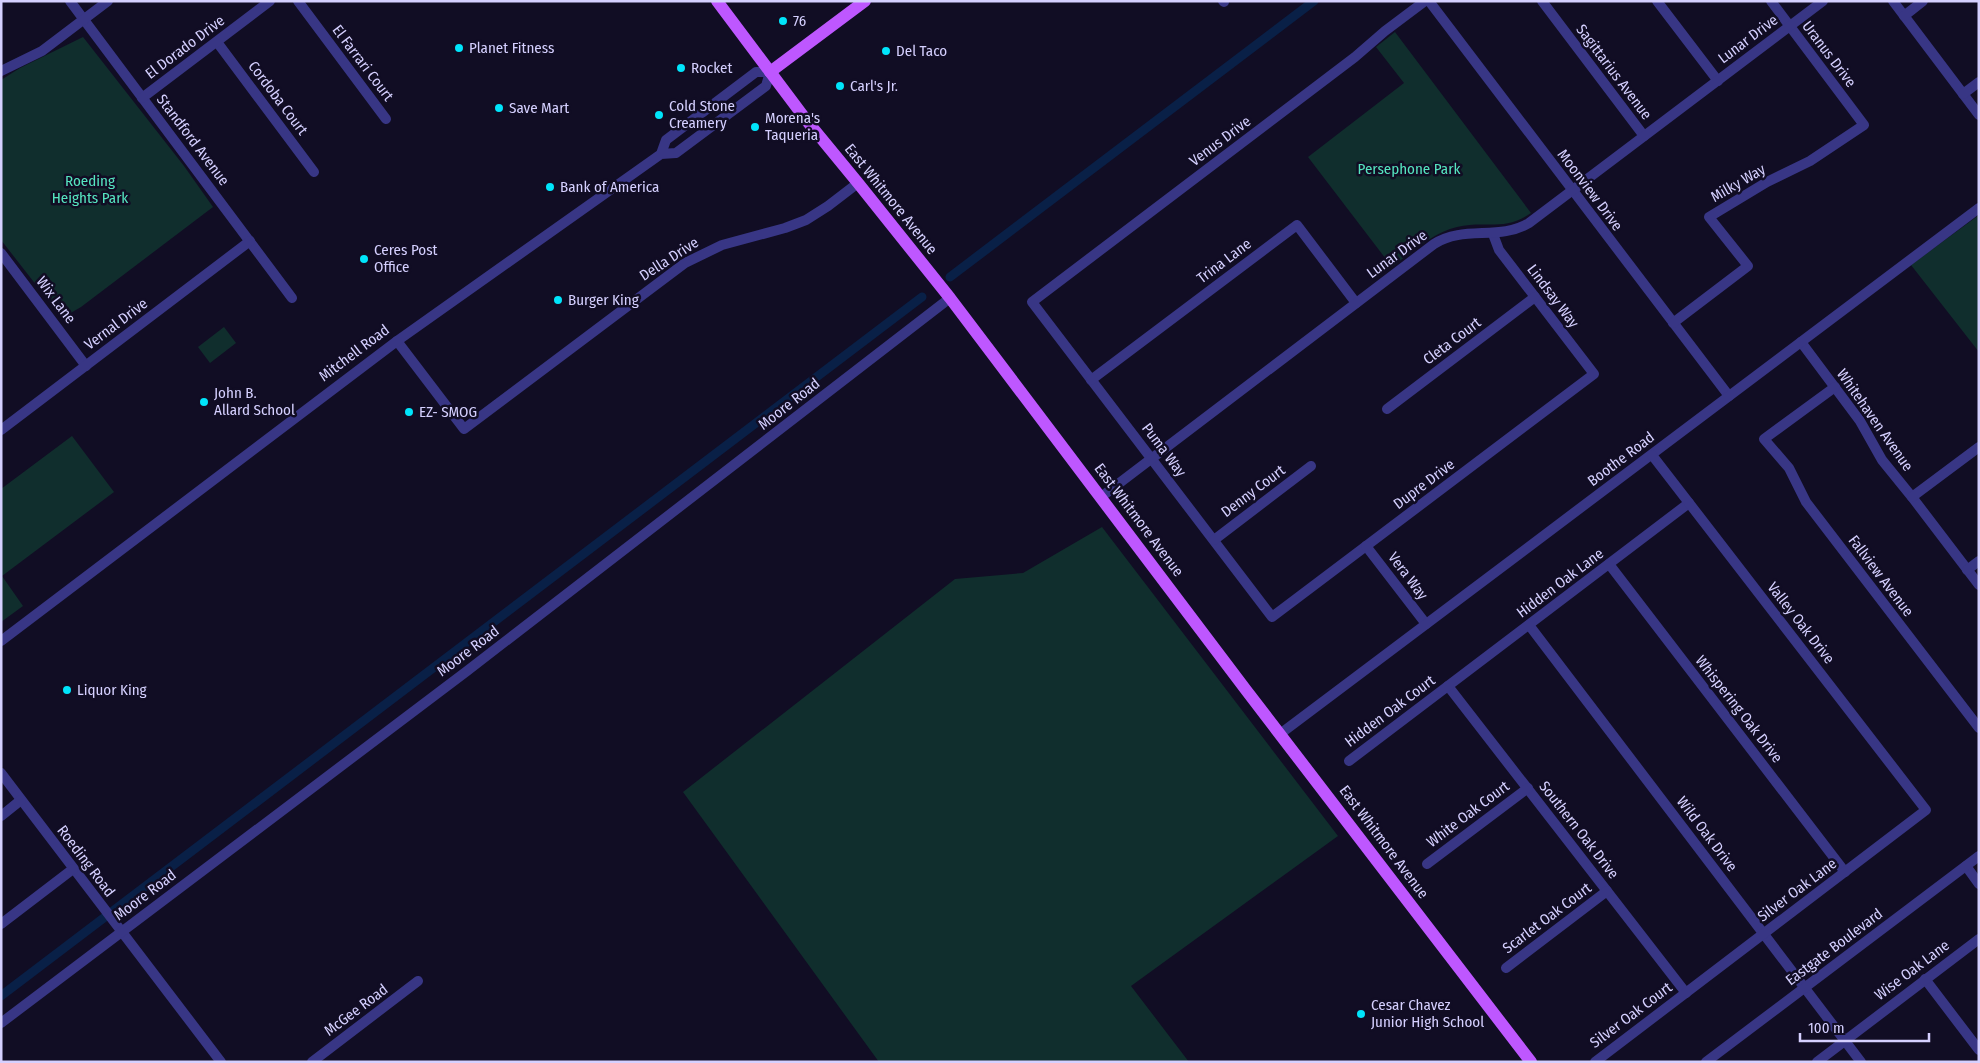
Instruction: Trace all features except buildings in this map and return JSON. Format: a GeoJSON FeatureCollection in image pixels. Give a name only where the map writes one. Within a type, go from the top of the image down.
{"type":"FeatureCollection","features":[{"type":"Feature","properties":{"kind":"main road","name":"East Whitmore Avenue"},"geometry":{"type":"LineString","coordinates":[[716,1],[807,121],[950,298],[1531,1062]]}},
{"type":"Feature","properties":{"kind":"main road","name":"Mitchell Road"},"geometry":{"type":"LineString","coordinates":[[770,72],[865,1]]}},
{"type":"Feature","properties":{"kind":"street","name":"Standford Avenue"},"geometry":{"type":"LineString","coordinates":[[70,1],[292,298]]}},
{"type":"Feature","properties":{"kind":"street"},"geometry":{"type":"LineString","coordinates":[[1,71],[42,51],[108,1]]}},
{"type":"Feature","properties":{"kind":"street","name":"El Dorado Drive"},"geometry":{"type":"LineString","coordinates":[[142,98],[270,1]]}},
{"type":"Feature","properties":{"kind":"street","name":"El Farrari Court"},"geometry":{"type":"LineString","coordinates":[[298,1],[386,118]]}},
{"type":"Feature","properties":{"kind":"street","name":"Moonview Drive"},"geometry":{"type":"LineString","coordinates":[[1427,1],[1729,396]]}},
{"type":"Feature","properties":{"kind":"street","name":"Venus Drive"},"geometry":{"type":"LineString","coordinates":[[1032,302],[1427,1]]}},
{"type":"Feature","properties":{"kind":"street","name":"Sagittarius Avenue"},"geometry":{"type":"LineString","coordinates":[[1542,1],[1644,136]]}},
{"type":"Feature","properties":{"kind":"street"},"geometry":{"type":"LineString","coordinates":[[1657,1],[1718,81]]}},
{"type":"Feature","properties":{"kind":"street","name":"Uranus Drive"},"geometry":{"type":"LineString","coordinates":[[1771,1],[1864,125]]}},
{"type":"Feature","properties":{"kind":"street","name":"Lunar Drive"},"geometry":{"type":"LineString","coordinates":[[1101,497],[1440,241],[1464,233],[1493,234],[1523,226],[1823,1]]}},
{"type":"Feature","properties":{"kind":"street"},"geometry":{"type":"LineString","coordinates":[[1893,1],[1979,115]]}},
{"type":"Feature","properties":{"kind":"street"},"geometry":{"type":"LineString","coordinates":[[1904,16],[1923,1]]}},
{"type":"Feature","properties":{"kind":"street","name":"Cordoba Court"},"geometry":{"type":"LineString","coordinates":[[217,42],[314,172]]}},
{"type":"Feature","properties":{"kind":"street","name":"Mitchell Road"},"geometry":{"type":"LineString","coordinates":[[1,641],[398,341],[661,154],[676,153],[766,86],[770,72],[756,72],[666,140],[661,154]]}},
{"type":"Feature","properties":{"kind":"street"},"geometry":{"type":"LineString","coordinates":[[1963,94],[1979,82]]}},
{"type":"Feature","properties":{"kind":"street","name":"Milky Way"},"geometry":{"type":"LineString","coordinates":[[1673,323],[1748,266],[1709,217],[1767,182],[1810,161],[1864,125]]}},
{"type":"Feature","properties":{"kind":"street","name":"Della Drive"},"geometry":{"type":"LineString","coordinates":[[398,341],[464,429],[685,263],[722,245],[785,228],[806,220],[828,206],[858,182]]}},
{"type":"Feature","properties":{"kind":"street","name":"Boothe Road"},"geometry":{"type":"LineString","coordinates":[[1280,734],[1979,208]]}},
{"type":"Feature","properties":{"kind":"street","name":"Trina Lane"},"geometry":{"type":"LineString","coordinates":[[1091,380],[1296,225],[1356,303]]}},
{"type":"Feature","properties":{"kind":"street","name":"Lindsay Way"},"geometry":{"type":"LineString","coordinates":[[1493,234],[1499,250],[1594,374]]}},
{"type":"Feature","properties":{"kind":"street","name":"Vernal Drive"},"geometry":{"type":"LineString","coordinates":[[2,429],[250,241]]}},
{"type":"Feature","properties":{"kind":"street","name":"Wix Lane"},"geometry":{"type":"LineString","coordinates":[[1,253],[86,366]]}},
{"type":"Feature","properties":{"kind":"street","name":"Cleta Court"},"geometry":{"type":"LineString","coordinates":[[1387,409],[1535,297]]}},
{"type":"Feature","properties":{"kind":"street","name":"Moore Road"},"geometry":{"type":"LineString","coordinates":[[1,1023],[467,671],[950,298]]}},
{"type":"Feature","properties":{"kind":"street","name":"Puma Way"},"geometry":{"type":"LineString","coordinates":[[1032,302],[1272,617]]}},
{"type":"Feature","properties":{"kind":"street","name":"Whitehaven Avenue"},"geometry":{"type":"LineString","coordinates":[[1801,342],[1860,421],[1882,460],[1979,586]]}},
{"type":"Feature","properties":{"kind":"street","name":"Dupre Drive"},"geometry":{"type":"LineString","coordinates":[[1272,617],[1594,374]]}},
{"type":"Feature","properties":{"kind":"street","name":"Fallview Avenue"},"geometry":{"type":"LineString","coordinates":[[1835,387],[1764,439],[1789,468],[1806,502],[1979,728]]}},
{"type":"Feature","properties":{"kind":"street"},"geometry":{"type":"LineString","coordinates":[[1912,498],[1979,447]]}},
{"type":"Feature","properties":{"kind":"street","name":"Valley Oak Drive"},"geometry":{"type":"LineString","coordinates":[[1652,454],[1926,810]]}},
{"type":"Feature","properties":{"kind":"street","name":"Denny Court"},"geometry":{"type":"LineString","coordinates":[[1214,540],[1311,466]]}},
{"type":"Feature","properties":{"kind":"street","name":"Hidden Oak Lane"},"geometry":{"type":"LineString","coordinates":[[1448,686],[1690,503]]}},
{"type":"Feature","properties":{"kind":"street","name":"Vera Way"},"geometry":{"type":"LineString","coordinates":[[1366,546],[1426,624]]}},
{"type":"Feature","properties":{"kind":"street"},"geometry":{"type":"LineString","coordinates":[[1967,570],[1979,560]]}},
{"type":"Feature","properties":{"kind":"street","name":"Whispering Oak Drive"},"geometry":{"type":"LineString","coordinates":[[1609,564],[1846,872]]}},
{"type":"Feature","properties":{"kind":"street","name":"Wild Oak Drive"},"geometry":{"type":"LineString","coordinates":[[1528,625],[1861,1062]]}},
{"type":"Feature","properties":{"kind":"street","name":"Hidden Oak Court"},"geometry":{"type":"LineString","coordinates":[[1349,761],[1448,686]]}},
{"type":"Feature","properties":{"kind":"street","name":"Southern Oak Drive"},"geometry":{"type":"LineString","coordinates":[[1448,686],[1686,993]]}},
{"type":"Feature","properties":{"kind":"street","name":"Roeding Road"},"geometry":{"type":"LineString","coordinates":[[1,773],[221,1062]]}},
{"type":"Feature","properties":{"kind":"street","name":"White Oak Court"},"geometry":{"type":"LineString","coordinates":[[1427,864],[1528,788]]}},
{"type":"Feature","properties":{"kind":"street"},"geometry":{"type":"LineString","coordinates":[[1,816],[22,800]]}},
{"type":"Feature","properties":{"kind":"street","name":"Silver Oak Lane"},"geometry":{"type":"LineString","coordinates":[[1686,993],[1926,810]]}},
{"type":"Feature","properties":{"kind":"street","name":"Eastgate Boulevard"},"geometry":{"type":"LineString","coordinates":[[1706,1062],[1979,856]]}},
{"type":"Feature","properties":{"kind":"street"},"geometry":{"type":"LineString","coordinates":[[1966,866],[1979,884]]}},
{"type":"Feature","properties":{"kind":"street"},"geometry":{"type":"LineString","coordinates":[[1,924],[73,868]]}},
{"type":"Feature","properties":{"kind":"street","name":"Scarlet Oak Court"},"geometry":{"type":"LineString","coordinates":[[1506,968],[1607,891]]}},
{"type":"Feature","properties":{"kind":"street","name":"Wise Oak Lane"},"geometry":{"type":"LineString","coordinates":[[1816,1062],[1979,938]]}},
{"type":"Feature","properties":{"kind":"street"},"geometry":{"type":"LineString","coordinates":[[1925,979],[1979,1050]]}},
{"type":"Feature","properties":{"kind":"street","name":"McGee Road"},"geometry":{"type":"LineString","coordinates":[[312,1062],[418,982]]}},
{"type":"Feature","properties":{"kind":"street","name":"Silver Oak Court"},"geometry":{"type":"LineString","coordinates":[[1595,1062],[1686,993]]}},
{"type":"Feature","properties":{"kind":"green space","name":"Persephone Park"},"geometry":{"type":"Polygon","coordinates":[[[1395,32],[1531,213],[1521,219],[1503,224],[1467,225],[1448,230],[1423,244],[1392,267],[1308,157],[1404,83],[1376,47],[1395,32]]]}},
{"type":"Feature","properties":{"kind":"green space","name":"Roeding Heights Park"},"geometry":{"type":"Polygon","coordinates":[[[83,37],[184,166],[213,207],[81,307],[62,318],[1,240],[1,80],[20,68],[83,37]]]}},
{"type":"Feature","properties":{"kind":"green space"},"geometry":{"type":"Polygon","coordinates":[[[1979,215],[1979,352],[1911,265],[1979,215]]]}},
{"type":"Feature","properties":{"kind":"green space"},"geometry":{"type":"Polygon","coordinates":[[[224,327],[236,343],[210,363],[198,347],[224,327]]]}},
{"type":"Feature","properties":{"kind":"green space"},"geometry":{"type":"Polygon","coordinates":[[[72,436],[114,492],[2,576],[23,606],[1,622],[1,489],[72,436]]]}},
{"type":"Feature","properties":{"kind":"green space"},"geometry":{"type":"Polygon","coordinates":[[[1102,527],[1338,836],[1131,986],[1189,1062],[879,1062],[683,792],[955,579],[1023,573],[1102,527]]]}},
{"type":"Feature","properties":{"kind":"waterway"},"geometry":{"type":"LineString","coordinates":[[950,277],[1314,1]]}},
{"type":"Feature","properties":{"kind":"waterway"},"geometry":{"type":"LineString","coordinates":[[1,996],[922,297]]}},
{"type":"Feature","properties":{"kind":"place","name":"76"},"geometry":{"type":"Point","coordinates":[783,21]}},
{"type":"Feature","properties":{"kind":"place","name":"Planet Fitness"},"geometry":{"type":"Point","coordinates":[459,48]}},
{"type":"Feature","properties":{"kind":"place","name":"Del Taco"},"geometry":{"type":"Point","coordinates":[886,51]}},
{"type":"Feature","properties":{"kind":"place","name":"Rocket"},"geometry":{"type":"Point","coordinates":[681,68]}},
{"type":"Feature","properties":{"kind":"place","name":"Carl's Jr."},"geometry":{"type":"Point","coordinates":[840,86]}},
{"type":"Feature","properties":{"kind":"place","name":"Save Mart"},"geometry":{"type":"Point","coordinates":[499,108]}},
{"type":"Feature","properties":{"kind":"place","name":"Cold Stone Creamery"},"geometry":{"type":"Point","coordinates":[659,115]}},
{"type":"Feature","properties":{"kind":"place","name":"Morena's Taqueria"},"geometry":{"type":"Point","coordinates":[755,127]}},
{"type":"Feature","properties":{"kind":"place","name":"Bank of America"},"geometry":{"type":"Point","coordinates":[550,187]}},
{"type":"Feature","properties":{"kind":"place","name":"Ceres Post Office"},"geometry":{"type":"Point","coordinates":[364,259]}},
{"type":"Feature","properties":{"kind":"place","name":"Burger King"},"geometry":{"type":"Point","coordinates":[558,300]}},
{"type":"Feature","properties":{"kind":"place","name":"John B. Allard School"},"geometry":{"type":"Point","coordinates":[204,402]}},
{"type":"Feature","properties":{"kind":"place","name":"EZ- SMOG"},"geometry":{"type":"Point","coordinates":[409,412]}},
{"type":"Feature","properties":{"kind":"place","name":"Liquor King"},"geometry":{"type":"Point","coordinates":[67,690]}},
{"type":"Feature","properties":{"kind":"place","name":"Cesar Chavez Junior High School"},"geometry":{"type":"Point","coordinates":[1361,1014]}}]}
